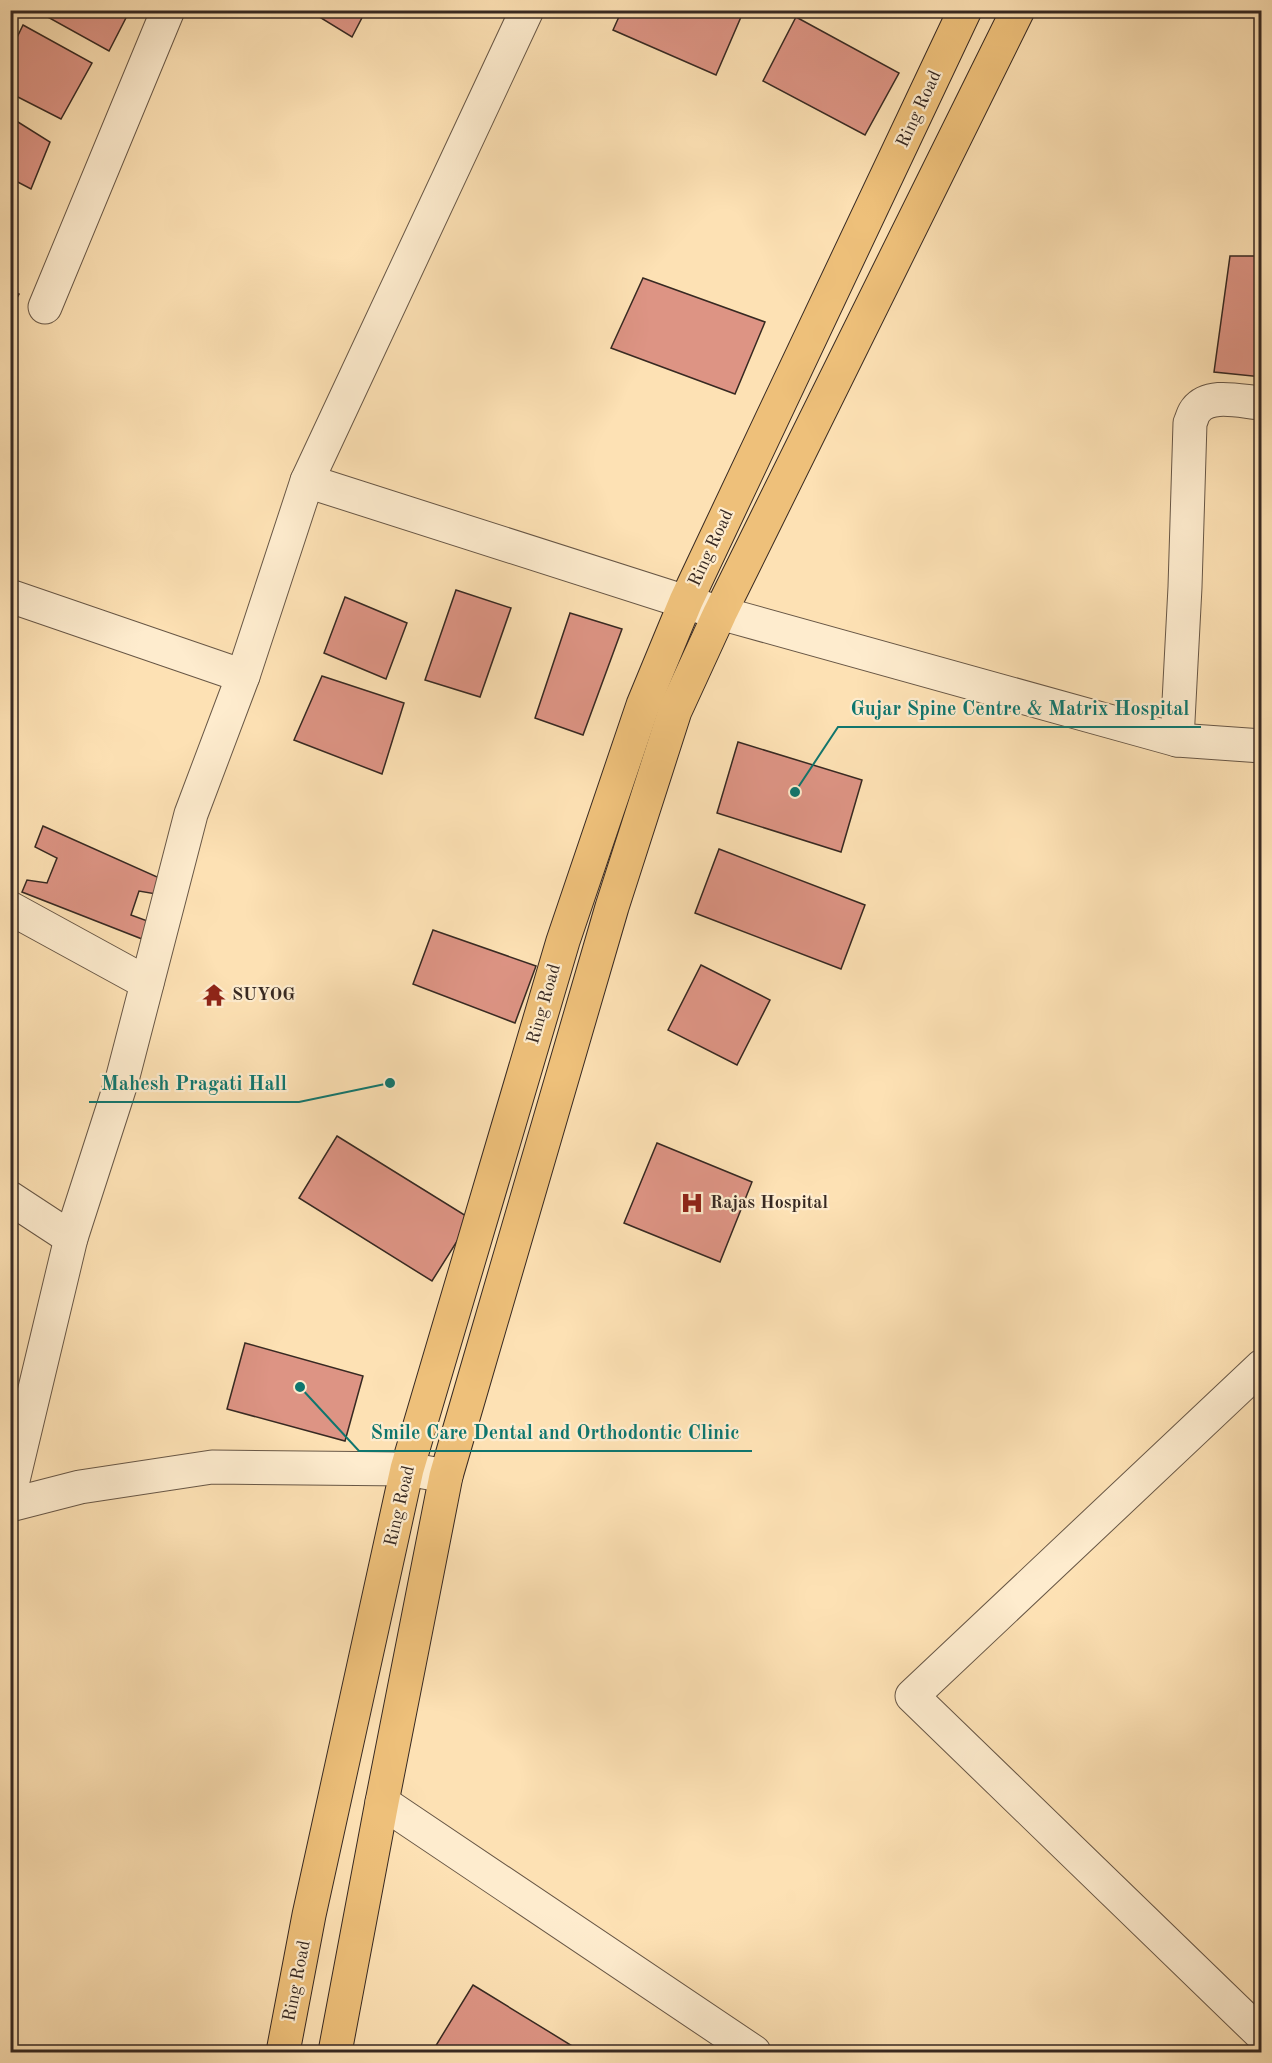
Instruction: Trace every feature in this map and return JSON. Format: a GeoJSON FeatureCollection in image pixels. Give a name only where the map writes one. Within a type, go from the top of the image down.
{"type":"FeatureCollection","features":[{"type":"Feature","properties":{"kind":"main road","name":"Ring Road"},"geometry":{"type":"LineString","coordinates":[[283,2052],[309,1915],[407,1469],[563,941],[644,705],[686,601],[965,10]]}},
{"type":"Feature","properties":{"kind":"main road"},"geometry":{"type":"LineString","coordinates":[[335,2052],[446,1476],[616,896],[675,711],[720,613],[1018,10]]}},
{"type":"Feature","properties":{"kind":"street"},"geometry":{"type":"LineString","coordinates":[[45,307],[168,10]]}},
{"type":"Feature","properties":{"kind":"street"},"geometry":{"type":"LineString","coordinates":[[10,1493],[71,1238],[122,1080],[191,814],[243,676],[307,481],[516,14]]}},
{"type":"Feature","properties":{"kind":"street"},"geometry":{"type":"LineString","coordinates":[[1177,740],[1190,423],[1196,410],[1206,402],[1216,400],[1262,403]]}},
{"type":"Feature","properties":{"kind":"street"},"geometry":{"type":"LineString","coordinates":[[307,481],[720,613],[1177,740],[1262,746]]}},
{"type":"Feature","properties":{"kind":"street"},"geometry":{"type":"LineString","coordinates":[[10,596],[243,676]]}},
{"type":"Feature","properties":{"kind":"street"},"geometry":{"type":"LineString","coordinates":[[10,908],[147,983]]}},
{"type":"Feature","properties":{"kind":"street"},"geometry":{"type":"LineString","coordinates":[[10,1198],[71,1238]]}},
{"type":"Feature","properties":{"kind":"street"},"geometry":{"type":"LineString","coordinates":[[1262,1365],[912,1696],[1262,2035]]}},
{"type":"Feature","properties":{"kind":"street"},"geometry":{"type":"LineString","coordinates":[[10,1505],[80,1487],[212,1467],[407,1469],[446,1476]]}},
{"type":"Feature","properties":{"kind":"street"},"geometry":{"type":"LineString","coordinates":[[382,1802],[754,2052]]}},
{"type":"Feature","properties":{"kind":"building"},"geometry":{"type":"Polygon","coordinates":[[[35,10],[130,10],[109,51],[35,10]]]}},
{"type":"Feature","properties":{"kind":"building"},"geometry":{"type":"Polygon","coordinates":[[[308,10],[366,10],[352,37],[308,10]]]}},
{"type":"Feature","properties":{"kind":"building"},"geometry":{"type":"Polygon","coordinates":[[[622,10],[744,10],[716,75],[613,30],[622,10]]]}},
{"type":"Feature","properties":{"kind":"building"},"geometry":{"type":"Polygon","coordinates":[[[796,17],[899,73],[865,135],[763,81],[796,17]]]}},
{"type":"Feature","properties":{"kind":"building"},"geometry":{"type":"Polygon","coordinates":[[[23,25],[92,63],[61,119],[10,93],[10,52],[23,25]]]}},
{"type":"Feature","properties":{"kind":"building"},"geometry":{"type":"Polygon","coordinates":[[[10,117],[50,142],[31,189],[10,178],[10,117]]]}},
{"type":"Feature","properties":{"kind":"building"},"geometry":{"type":"Polygon","coordinates":[[[10,199],[17,202],[10,215],[10,199]]]}},
{"type":"Feature","properties":{"kind":"building"},"geometry":{"type":"Polygon","coordinates":[[[1230,256],[1262,256],[1262,377],[1214,372],[1230,256]]]}},
{"type":"Feature","properties":{"kind":"building"},"geometry":{"type":"Polygon","coordinates":[[[643,278],[765,322],[735,394],[611,348],[643,278]]]}},
{"type":"Feature","properties":{"kind":"building"},"geometry":{"type":"Polygon","coordinates":[[[10,290],[19,294],[10,311],[10,290]]]}},
{"type":"Feature","properties":{"kind":"building"},"geometry":{"type":"Polygon","coordinates":[[[456,590],[511,608],[480,697],[425,680],[456,590]]]}},
{"type":"Feature","properties":{"kind":"building"},"geometry":{"type":"Polygon","coordinates":[[[345,597],[407,623],[386,679],[324,653],[345,597]]]}},
{"type":"Feature","properties":{"kind":"building"},"geometry":{"type":"Polygon","coordinates":[[[570,613],[622,629],[583,735],[535,718],[570,613]]]}},
{"type":"Feature","properties":{"kind":"building"},"geometry":{"type":"Polygon","coordinates":[[[322,676],[404,703],[382,774],[294,740],[322,676]]]}},
{"type":"Feature","properties":{"kind":"building"},"geometry":{"type":"Polygon","coordinates":[[[738,742],[862,780],[841,852],[717,813],[738,742]]]}},
{"type":"Feature","properties":{"kind":"building"},"geometry":{"type":"Polygon","coordinates":[[[43,826],[164,880],[156,894],[139,891],[131,915],[153,923],[142,939],[22,892],[27,880],[47,883],[57,858],[35,847],[43,826]]]}},
{"type":"Feature","properties":{"kind":"building"},"geometry":{"type":"Polygon","coordinates":[[[719,849],[865,905],[841,969],[695,913],[719,849]]]}},
{"type":"Feature","properties":{"kind":"building"},"geometry":{"type":"Polygon","coordinates":[[[433,930],[536,966],[515,1023],[413,984],[433,930]]]}},
{"type":"Feature","properties":{"kind":"building"},"geometry":{"type":"Polygon","coordinates":[[[701,965],[770,1000],[737,1065],[668,1030],[701,965]]]}},
{"type":"Feature","properties":{"kind":"building"},"geometry":{"type":"Polygon","coordinates":[[[337,1136],[471,1219],[432,1281],[299,1198],[337,1136]]]}},
{"type":"Feature","properties":{"kind":"building"},"geometry":{"type":"Polygon","coordinates":[[[657,1143],[752,1182],[720,1262],[624,1223],[657,1143]]]}},
{"type":"Feature","properties":{"kind":"building"},"geometry":{"type":"Polygon","coordinates":[[[245,1343],[363,1376],[345,1441],[227,1409],[245,1343]]]}},
{"type":"Feature","properties":{"kind":"building"},"geometry":{"type":"Polygon","coordinates":[[[473,1985],[582,2052],[432,2052],[473,1985]]]}},
{"type":"Feature","properties":{"kind":"place","name":"Gujar Spine Centre & Matrix Hospital"},"geometry":{"type":"Point","coordinates":[795,792]}},
{"type":"Feature","properties":{"kind":"place","name":"SUYOG"},"geometry":{"type":"Point","coordinates":[214,995]}},
{"type":"Feature","properties":{"kind":"place","name":"Mahesh Pragati Hall"},"geometry":{"type":"Point","coordinates":[390,1083]}},
{"type":"Feature","properties":{"kind":"place","name":"Rajas Hospital"},"geometry":{"type":"Point","coordinates":[692,1203]}},
{"type":"Feature","properties":{"kind":"place","name":"Smile Care Dental and Orthodontic Clinic"},"geometry":{"type":"Point","coordinates":[300,1387]}}]}
